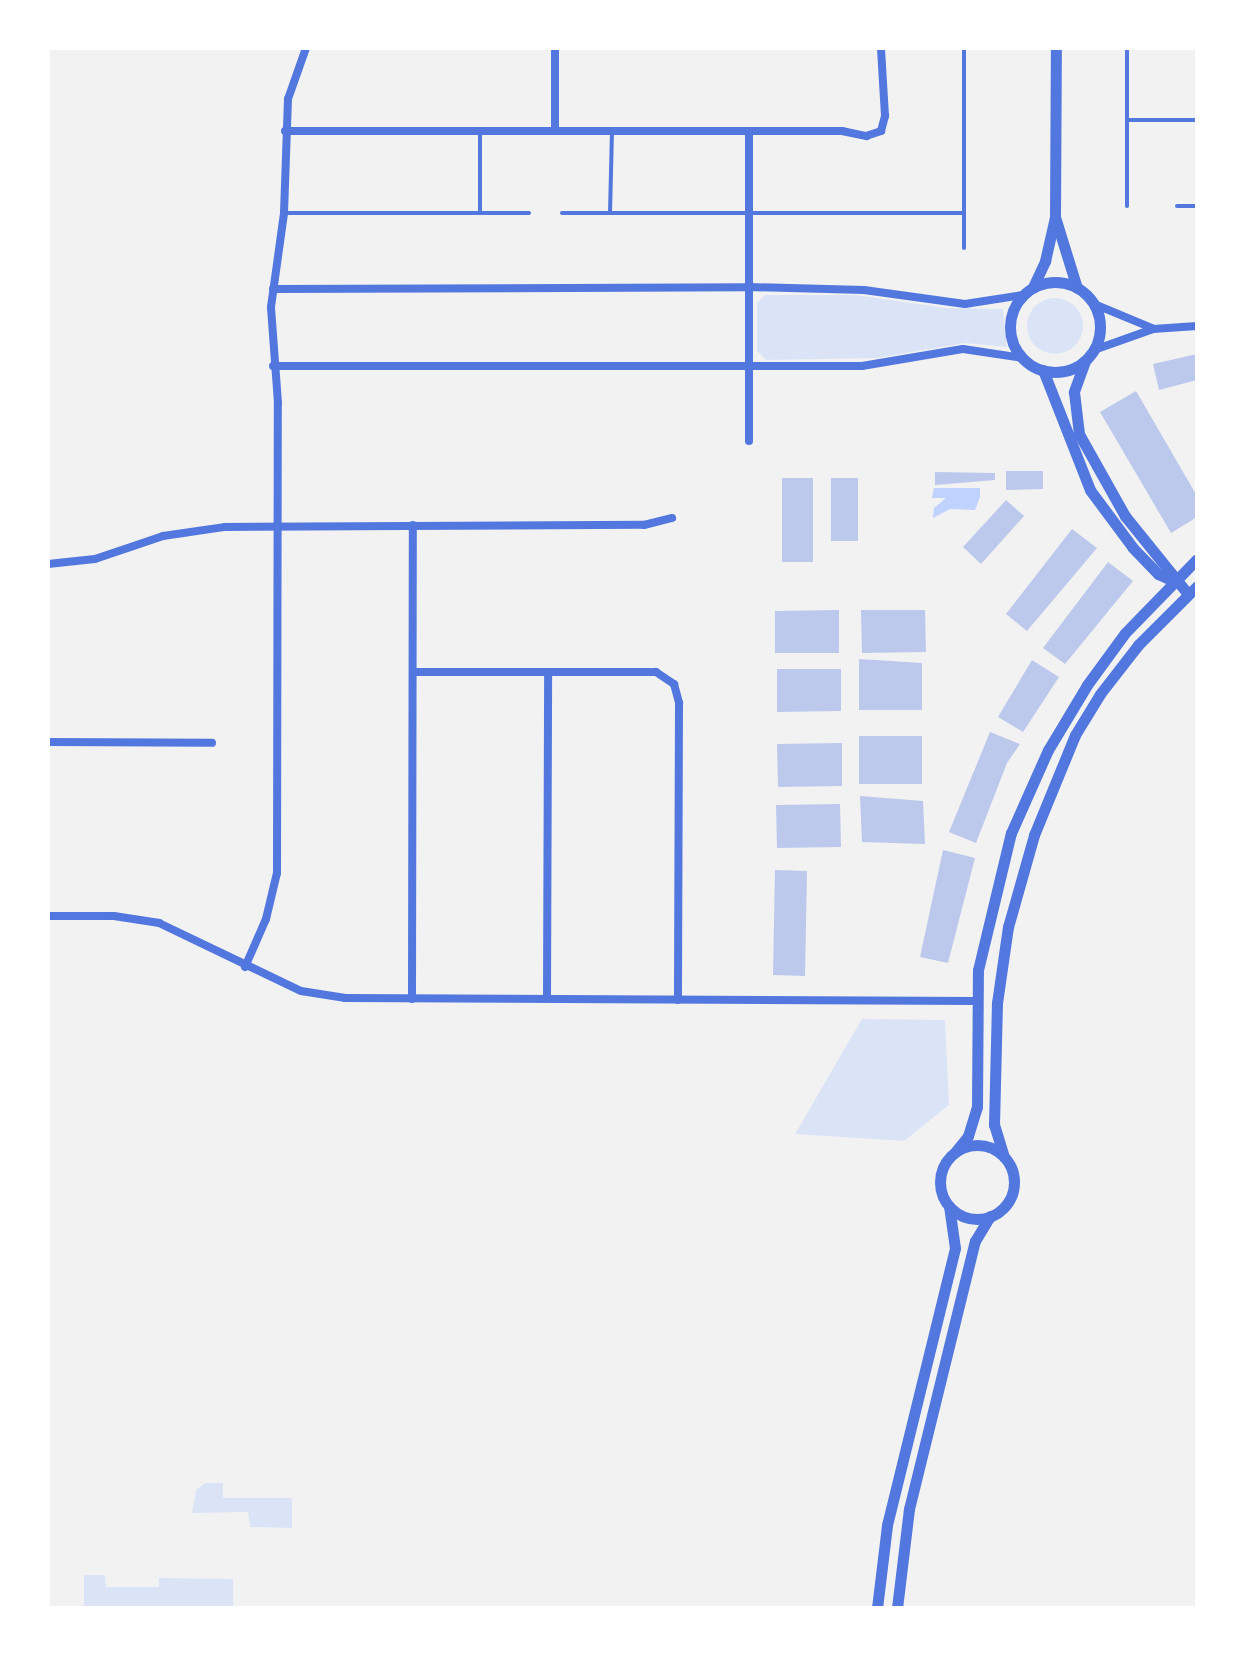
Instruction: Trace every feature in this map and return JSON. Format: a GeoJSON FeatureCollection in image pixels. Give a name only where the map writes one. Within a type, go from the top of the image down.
{"type":"FeatureCollection","features":[{"type":"Feature","properties":{"kind":"street"},"geometry":{"type":"LineString","coordinates":[[245,967],[266,919],[277,873],[278,525],[273,289],[284,213],[288,99],[306,48]]}},
{"type":"Feature","properties":{"kind":"street"},"geometry":{"type":"LineString","coordinates":[[555,48],[555,131]]}},
{"type":"Feature","properties":{"kind":"street"},"geometry":{"type":"LineString","coordinates":[[285,131],[842,131],[866,136],[881,131],[881,48]]}},
{"type":"Feature","properties":{"kind":"street"},"geometry":{"type":"LineString","coordinates":[[1023,358],[1010,327],[1045,261],[1055,217],[1056,48]]}},
{"type":"Feature","properties":{"kind":"street"},"geometry":{"type":"LineString","coordinates":[[749,131],[749,441]]}},
{"type":"Feature","properties":{"kind":"street"},"geometry":{"type":"LineString","coordinates":[[1055,217],[1077,288]]}},
{"type":"Feature","properties":{"kind":"street"},"geometry":{"type":"LineString","coordinates":[[273,289],[749,287],[864,290],[965,304],[1055,282],[1077,288],[1094,304],[1153,329]]}},
{"type":"Feature","properties":{"kind":"street"},"geometry":{"type":"LineString","coordinates":[[1094,304],[1100,327],[1074,392],[1079,434],[1102,482],[1167,563],[1174,581]]}},
{"type":"Feature","properties":{"kind":"street"},"geometry":{"type":"LineString","coordinates":[[273,366],[862,366],[963,349],[1023,358],[1043,370],[1066,371],[1090,354],[1153,329],[1197,326]]}},
{"type":"Feature","properties":{"kind":"street"},"geometry":{"type":"LineString","coordinates":[[1043,370],[1090,490],[1133,548],[1158,574],[1192,590],[1197,604]]}},
{"type":"Feature","properties":{"kind":"street"},"geometry":{"type":"LineString","coordinates":[[48,564],[95,559],[193,529],[278,525],[644,525],[672,518]]}},
{"type":"Feature","properties":{"kind":"street"},"geometry":{"type":"LineString","coordinates":[[412,999],[413,525]]}},
{"type":"Feature","properties":{"kind":"street"},"geometry":{"type":"LineString","coordinates":[[877,1608],[887,1525],[955,1248],[949,1206],[940,1182],[944,1164],[968,1136],[977,1107],[976,1001],[997,873],[1031,787],[1087,685],[1174,581],[1197,559]]}},
{"type":"Feature","properties":{"kind":"street"},"geometry":{"type":"LineString","coordinates":[[897,1608],[909,1509],[975,1241],[990,1216],[1004,1206],[1013,1191],[1013,1173],[1004,1157],[994,1125],[997,1003],[1020,878],[1075,735],[1138,645],[1192,590]]}},
{"type":"Feature","properties":{"kind":"street"},"geometry":{"type":"LineString","coordinates":[[413,672],[656,672],[668,677],[677,690],[678,1000]]}},
{"type":"Feature","properties":{"kind":"street"},"geometry":{"type":"LineString","coordinates":[[547,998],[548,672]]}},
{"type":"Feature","properties":{"kind":"street"},"geometry":{"type":"LineString","coordinates":[[48,742],[212,743]]}},
{"type":"Feature","properties":{"kind":"street"},"geometry":{"type":"LineString","coordinates":[[48,916],[114,916],[159,923],[245,967],[301,991],[345,998],[976,1001]]}},
{"type":"Feature","properties":{"kind":"street"},"geometry":{"type":"LineString","coordinates":[[956,1151],[981,1145],[1004,1157]]}},
{"type":"Feature","properties":{"kind":"street"},"geometry":{"type":"LineString","coordinates":[[949,1206],[972,1218],[990,1216]]}},
{"type":"Feature","properties":{"kind":"lane"},"geometry":{"type":"LineString","coordinates":[[964,48],[964,248]]}},
{"type":"Feature","properties":{"kind":"lane"},"geometry":{"type":"LineString","coordinates":[[1127,48],[1127,206]]}},
{"type":"Feature","properties":{"kind":"lane"},"geometry":{"type":"LineString","coordinates":[[1127,120],[1197,120]]}},
{"type":"Feature","properties":{"kind":"lane"},"geometry":{"type":"LineString","coordinates":[[480,131],[480,213]]}},
{"type":"Feature","properties":{"kind":"lane"},"geometry":{"type":"LineString","coordinates":[[610,213],[612,131]]}},
{"type":"Feature","properties":{"kind":"lane"},"geometry":{"type":"LineString","coordinates":[[1177,206],[1197,206]]}},
{"type":"Feature","properties":{"kind":"lane"},"geometry":{"type":"LineString","coordinates":[[284,213],[529,213]]}},
{"type":"Feature","properties":{"kind":"lane"},"geometry":{"type":"LineString","coordinates":[[562,213],[964,213]]}},
{"type":"Feature","properties":{"kind":"shaded area"},"geometry":{"type":"Polygon","coordinates":[[[765,295],[855,295],[946,308],[1003,309],[1007,347],[965,343],[877,358],[766,360],[757,351],[757,303],[765,295]]]}},
{"type":"Feature","properties":{"kind":"shaded area"},"geometry":{"type":"Polygon","coordinates":[[[1055,298],[1075,306],[1083,326],[1075,346],[1055,354],[1035,346],[1027,326],[1035,306],[1055,298]]]}},
{"type":"Feature","properties":{"kind":"shaded area"},"geometry":{"type":"Polygon","coordinates":[[[862,1019],[945,1020],[949,1105],[904,1141],[795,1134],[862,1019]]]}},
{"type":"Feature","properties":{"kind":"shaded area"},"geometry":{"type":"Polygon","coordinates":[[[205,1483],[223,1483],[223,1498],[292,1498],[292,1528],[250,1527],[248,1512],[192,1513],[196,1490],[205,1483]]]}},
{"type":"Feature","properties":{"kind":"shaded area"},"geometry":{"type":"Polygon","coordinates":[[[84,1575],[105,1575],[106,1587],[159,1587],[159,1578],[233,1579],[233,1608],[84,1608],[84,1575]]]}},
{"type":"Feature","properties":{"kind":"water"},"geometry":{"type":"Polygon","coordinates":[[[934,488],[980,488],[980,497],[975,510],[950,509],[933,518],[934,508],[946,498],[932,498],[934,488]]]}},
{"type":"Feature","properties":{"kind":"building"},"geometry":{"type":"Polygon","coordinates":[[[1197,354],[1197,380],[1159,390],[1153,364],[1197,354]]]}},
{"type":"Feature","properties":{"kind":"building"},"geometry":{"type":"Polygon","coordinates":[[[1136,391],[1197,496],[1197,517],[1171,533],[1100,412],[1136,391]]]}},
{"type":"Feature","properties":{"kind":"building"},"geometry":{"type":"Polygon","coordinates":[[[1006,471],[1043,471],[1043,489],[1006,490],[1006,471]]]}},
{"type":"Feature","properties":{"kind":"building"},"geometry":{"type":"Polygon","coordinates":[[[935,472],[995,473],[995,480],[935,485],[935,472]]]}},
{"type":"Feature","properties":{"kind":"building"},"geometry":{"type":"Polygon","coordinates":[[[782,478],[813,478],[813,562],[782,562],[782,478]]]}},
{"type":"Feature","properties":{"kind":"building"},"geometry":{"type":"Polygon","coordinates":[[[831,478],[858,478],[858,541],[831,541],[831,478]]]}},
{"type":"Feature","properties":{"kind":"building"},"geometry":{"type":"Polygon","coordinates":[[[1006,500],[1024,516],[981,564],[963,547],[1006,500]]]}},
{"type":"Feature","properties":{"kind":"building"},"geometry":{"type":"Polygon","coordinates":[[[1072,529],[1097,548],[1027,631],[1006,614],[1072,529]]]}},
{"type":"Feature","properties":{"kind":"building"},"geometry":{"type":"Polygon","coordinates":[[[1108,562],[1133,581],[1065,664],[1043,648],[1108,562]]]}},
{"type":"Feature","properties":{"kind":"building"},"geometry":{"type":"Polygon","coordinates":[[[839,610],[839,653],[775,653],[775,611],[839,610]]]}},
{"type":"Feature","properties":{"kind":"building"},"geometry":{"type":"Polygon","coordinates":[[[861,610],[925,610],[926,652],[862,653],[861,610]]]}},
{"type":"Feature","properties":{"kind":"building"},"geometry":{"type":"Polygon","coordinates":[[[859,659],[922,663],[922,710],[859,710],[859,659]]]}},
{"type":"Feature","properties":{"kind":"building"},"geometry":{"type":"Polygon","coordinates":[[[1032,660],[1059,677],[1023,732],[998,717],[1032,660]]]}},
{"type":"Feature","properties":{"kind":"building"},"geometry":{"type":"Polygon","coordinates":[[[777,669],[841,669],[841,711],[777,712],[777,669]]]}},
{"type":"Feature","properties":{"kind":"building"},"geometry":{"type":"Polygon","coordinates":[[[990,732],[1020,744],[1007,763],[976,843],[949,832],[990,732]]]}},
{"type":"Feature","properties":{"kind":"building"},"geometry":{"type":"Polygon","coordinates":[[[859,736],[922,736],[922,784],[859,784],[859,736]]]}},
{"type":"Feature","properties":{"kind":"building"},"geometry":{"type":"Polygon","coordinates":[[[842,743],[842,786],[778,787],[777,744],[842,743]]]}},
{"type":"Feature","properties":{"kind":"building"},"geometry":{"type":"Polygon","coordinates":[[[860,796],[923,801],[925,844],[862,842],[860,796]]]}},
{"type":"Feature","properties":{"kind":"building"},"geometry":{"type":"Polygon","coordinates":[[[840,804],[841,847],[777,848],[776,805],[840,804]]]}},
{"type":"Feature","properties":{"kind":"building"},"geometry":{"type":"Polygon","coordinates":[[[943,850],[975,858],[948,963],[920,957],[943,850]]]}},
{"type":"Feature","properties":{"kind":"building"},"geometry":{"type":"Polygon","coordinates":[[[775,870],[807,871],[805,976],[773,975],[775,870]]]}}]}
